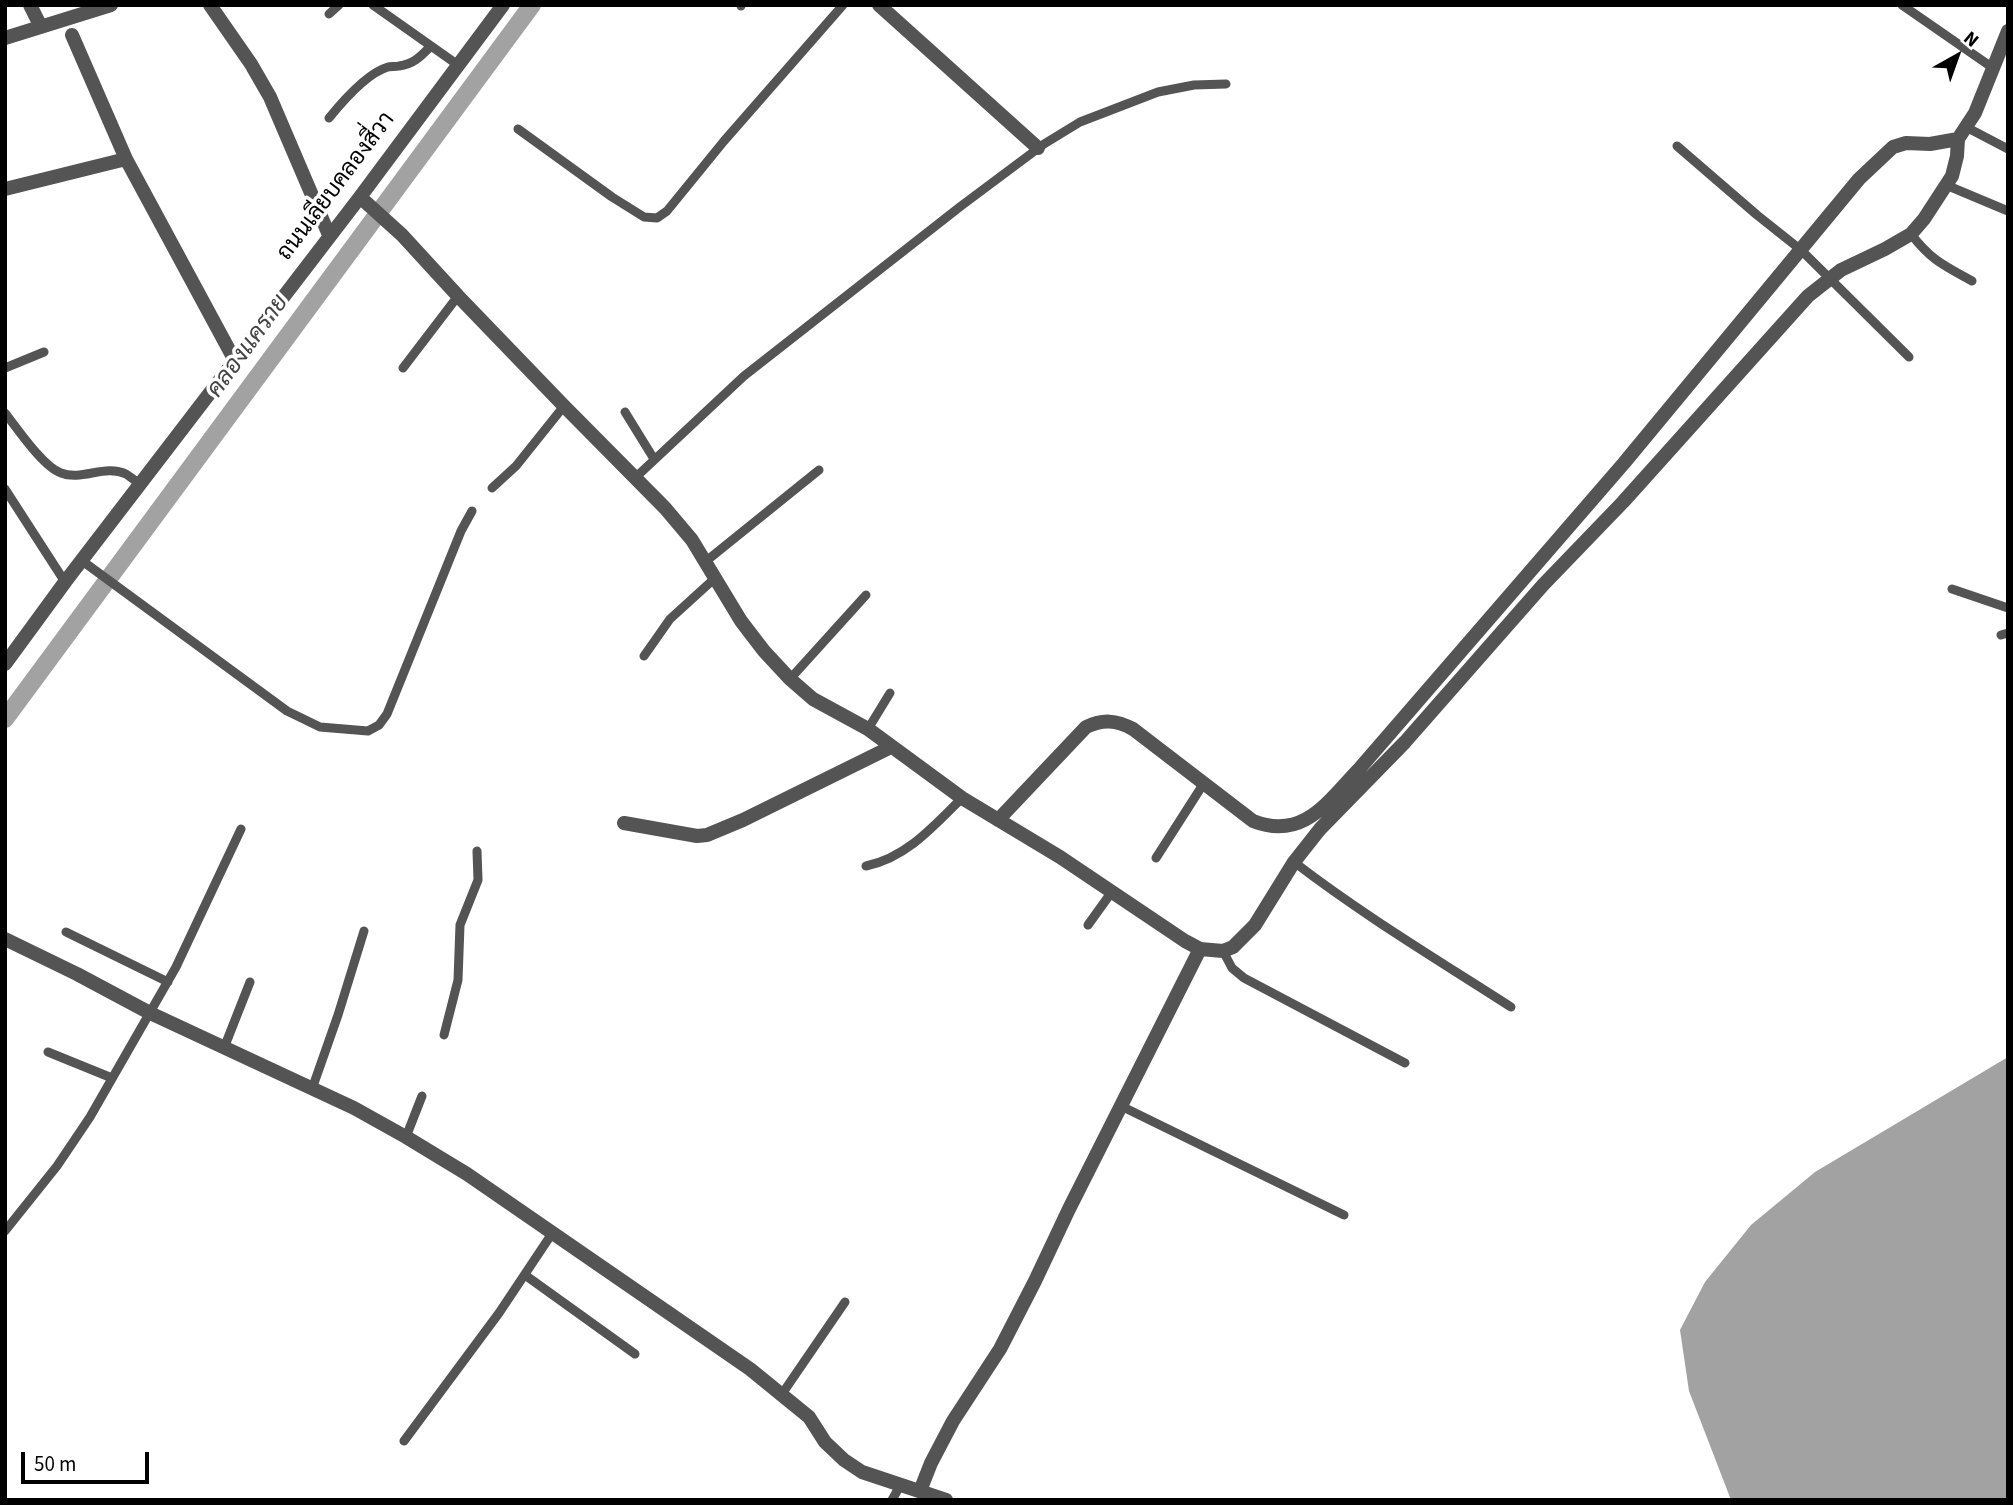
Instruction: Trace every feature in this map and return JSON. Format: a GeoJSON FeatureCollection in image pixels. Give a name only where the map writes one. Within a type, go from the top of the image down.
{"type":"FeatureCollection","features":[{"type":"Feature","properties":{"kind":"street"},"geometry":{"type":"LineString","coordinates":[[30,5],[41,27]]}},
{"type":"Feature","properties":{"kind":"street"},"geometry":{"type":"LineString","coordinates":[[5,38],[111,5]]}},
{"type":"Feature","properties":{"kind":"street"},"geometry":{"type":"LineString","coordinates":[[210,5],[251,64],[270,97],[329,236]]}},
{"type":"Feature","properties":{"kind":"street","name":"ถนนเลียบคลองสี่วา"},"geometry":{"type":"LineString","coordinates":[[5,664],[503,5]]}},
{"type":"Feature","properties":{"kind":"street"},"geometry":{"type":"LineString","coordinates":[[879,5],[1038,148]]}},
{"type":"Feature","properties":{"kind":"street"},"geometry":{"type":"LineString","coordinates":[[360,197],[402,235],[564,407],[636,477],[692,540],[741,621],[790,679],[813,699],[868,729],[962,798],[1060,857],[1200,949],[1223,951],[1233,947],[1255,925],[1294,862],[1320,829],[1405,742],[1544,585],[1623,502],[1808,296],[1841,270],[1911,234],[1924,219],[1952,176],[1962,133],[1975,113],[2008,31]]}},
{"type":"Feature","properties":{"kind":"street"},"geometry":{"type":"LineString","coordinates":[[72,35],[126,159],[234,359]]}},
{"type":"Feature","properties":{"kind":"street"},"geometry":{"type":"LineString","coordinates":[[998,820],[1086,727],[1099,721],[1119,722],[1133,729],[1253,821],[1266,826],[1285,828],[1304,821],[1318,810],[1377,748],[1623,463],[1859,179],[1893,147],[1906,143],[1930,144],[1962,133]]}},
{"type":"Feature","properties":{"kind":"street"},"geometry":{"type":"LineString","coordinates":[[5,189],[126,159]]}},
{"type":"Feature","properties":{"kind":"street"},"geometry":{"type":"LineString","coordinates":[[624,823],[697,836],[706,835],[743,820],[891,747]]}},
{"type":"Feature","properties":{"kind":"street"},"geometry":{"type":"LineString","coordinates":[[6,943],[77,974],[150,1013],[354,1108],[407,1137],[553,1232],[782,1394],[809,1417],[825,1442],[844,1460],[862,1472],[946,1500]]}},
{"type":"Feature","properties":{"kind":"street"},"geometry":{"type":"LineString","coordinates":[[920,1491],[953,1421],[1000,1349],[1024,1304],[1200,949]]}},
{"type":"Feature","properties":{"kind":"lane"},"geometry":{"type":"LineString","coordinates":[[329,14],[339,5]]}},
{"type":"Feature","properties":{"kind":"lane"},"geometry":{"type":"LineString","coordinates":[[373,5],[458,65]]}},
{"type":"Feature","properties":{"kind":"lane"},"geometry":{"type":"LineString","coordinates":[[518,129],[612,197],[644,216],[657,218],[667,211],[724,141],[843,5]]}},
{"type":"Feature","properties":{"kind":"lane"},"geometry":{"type":"LineString","coordinates":[[1902,5],[1993,68]]}},
{"type":"Feature","properties":{"kind":"lane"},"geometry":{"type":"LineString","coordinates":[[329,118],[348,95],[370,78],[387,67],[410,64],[431,46]]}},
{"type":"Feature","properties":{"kind":"lane"},"geometry":{"type":"LineString","coordinates":[[636,477],[744,376],[1038,148],[1080,122],[1158,92],[1177,87],[1226,84]]}},
{"type":"Feature","properties":{"kind":"lane"},"geometry":{"type":"LineString","coordinates":[[1962,133],[2008,149]]}},
{"type":"Feature","properties":{"kind":"lane"},"geometry":{"type":"LineString","coordinates":[[1677,146],[1801,250],[1909,356]]}},
{"type":"Feature","properties":{"kind":"lane"},"geometry":{"type":"LineString","coordinates":[[1946,185],[2008,211]]}},
{"type":"Feature","properties":{"kind":"lane"},"geometry":{"type":"LineString","coordinates":[[1911,234],[1936,262],[1972,281]]}},
{"type":"Feature","properties":{"kind":"lane"},"geometry":{"type":"LineString","coordinates":[[403,368],[458,296]]}},
{"type":"Feature","properties":{"kind":"lane"},"geometry":{"type":"LineString","coordinates":[[5,368],[44,352]]}},
{"type":"Feature","properties":{"kind":"lane"},"geometry":{"type":"LineString","coordinates":[[492,488],[516,466],[564,407]]}},
{"type":"Feature","properties":{"kind":"lane"},"geometry":{"type":"LineString","coordinates":[[625,412],[654,459]]}},
{"type":"Feature","properties":{"kind":"lane"},"geometry":{"type":"LineString","coordinates":[[5,413],[41,458],[60,473],[80,475],[115,471],[140,483]]}},
{"type":"Feature","properties":{"kind":"lane"},"geometry":{"type":"LineString","coordinates":[[705,562],[819,470]]}},
{"type":"Feature","properties":{"kind":"lane"},"geometry":{"type":"LineString","coordinates":[[5,489],[65,582]]}},
{"type":"Feature","properties":{"kind":"lane"},"geometry":{"type":"LineString","coordinates":[[81,560],[287,711],[320,727],[369,731],[379,725],[387,714],[461,531],[472,512]]}},
{"type":"Feature","properties":{"kind":"lane"},"geometry":{"type":"LineString","coordinates":[[643,656],[680,608],[714,579]]}},
{"type":"Feature","properties":{"kind":"lane"},"geometry":{"type":"LineString","coordinates":[[1952,589],[2008,608]]}},
{"type":"Feature","properties":{"kind":"lane"},"geometry":{"type":"LineString","coordinates":[[790,679],[866,595]]}},
{"type":"Feature","properties":{"kind":"lane"},"geometry":{"type":"LineString","coordinates":[[868,729],[890,692]]}},
{"type":"Feature","properties":{"kind":"lane"},"geometry":{"type":"LineString","coordinates":[[1156,858],[1204,783]]}},
{"type":"Feature","properties":{"kind":"lane"},"geometry":{"type":"LineString","coordinates":[[866,866],[884,863],[907,849],[962,798]]}},
{"type":"Feature","properties":{"kind":"lane"},"geometry":{"type":"LineString","coordinates":[[5,1231],[57,1166],[90,1117],[167,982],[241,829]]}},
{"type":"Feature","properties":{"kind":"lane"},"geometry":{"type":"LineString","coordinates":[[444,1035],[458,980],[460,925],[478,880],[477,851]]}},
{"type":"Feature","properties":{"kind":"lane"},"geometry":{"type":"LineString","coordinates":[[1294,862],[1366,914],[1511,1007]]}},
{"type":"Feature","properties":{"kind":"lane"},"geometry":{"type":"LineString","coordinates":[[1088,925],[1111,893]]}},
{"type":"Feature","properties":{"kind":"lane"},"geometry":{"type":"LineString","coordinates":[[312,1089],[364,931]]}},
{"type":"Feature","properties":{"kind":"lane"},"geometry":{"type":"LineString","coordinates":[[66,932],[167,982]]}},
{"type":"Feature","properties":{"kind":"lane"},"geometry":{"type":"LineString","coordinates":[[1223,951],[1232,968],[1244,978],[1405,1063]]}},
{"type":"Feature","properties":{"kind":"lane"},"geometry":{"type":"LineString","coordinates":[[224,1048],[250,982]]}},
{"type":"Feature","properties":{"kind":"lane"},"geometry":{"type":"LineString","coordinates":[[48,1052],[112,1079]]}},
{"type":"Feature","properties":{"kind":"lane"},"geometry":{"type":"LineString","coordinates":[[407,1137],[422,1096]]}},
{"type":"Feature","properties":{"kind":"lane"},"geometry":{"type":"LineString","coordinates":[[1121,1106],[1344,1215]]}},
{"type":"Feature","properties":{"kind":"lane"},"geometry":{"type":"LineString","coordinates":[[404,1441],[525,1275],[553,1232]]}},
{"type":"Feature","properties":{"kind":"lane"},"geometry":{"type":"LineString","coordinates":[[525,1275],[635,1354]]}},
{"type":"Feature","properties":{"kind":"lane"},"geometry":{"type":"LineString","coordinates":[[782,1394],[845,1302]]}},
{"type":"Feature","properties":{"kind":"lane"},"geometry":{"type":"LineString","coordinates":[[892,1500],[901,1484]]}},
{"type":"Feature","properties":{"kind":"shaded area"},"geometry":{"type":"Polygon","coordinates":[[[2008,1057],[2008,1500],[1731,1500],[1689,1391],[1680,1330],[1705,1282],[1751,1225],[1815,1172],[2008,1057]]]}},
{"type":"Feature","properties":{"kind":"waterway","name":"คลองเเคราย"},"geometry":{"type":"LineString","coordinates":[[5,719],[532,5]]}}]}
